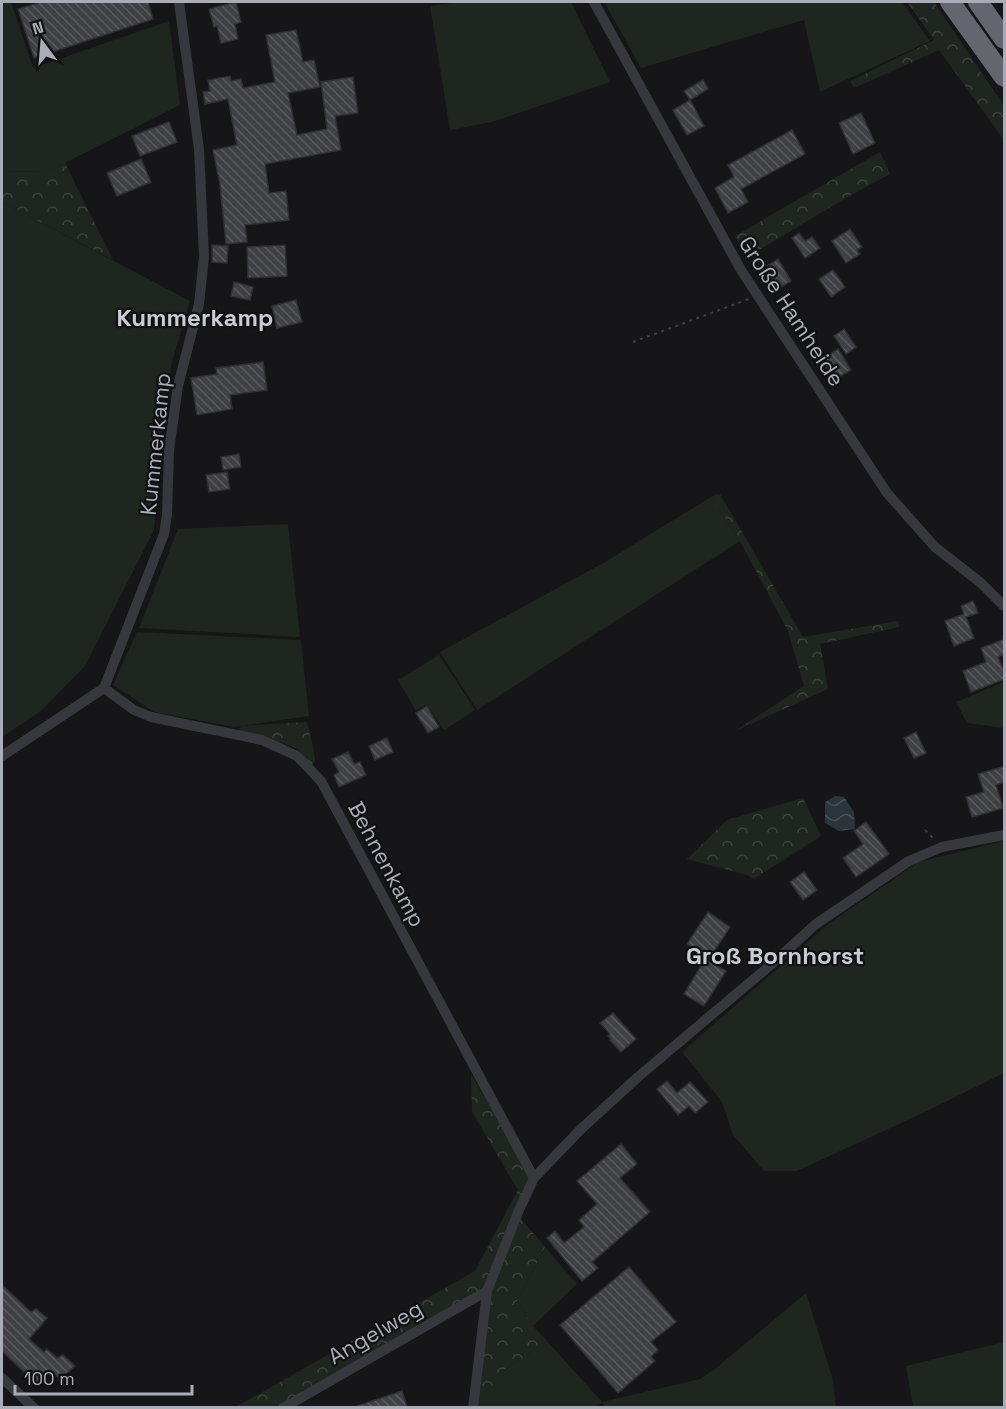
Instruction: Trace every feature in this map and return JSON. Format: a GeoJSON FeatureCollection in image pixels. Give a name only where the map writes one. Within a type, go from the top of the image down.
{"type":"FeatureCollection","features":[{"type":"Feature","properties":{"kind":"highway"},"geometry":{"type":"LineString","coordinates":[[950,2],[1005,77]]}},
{"type":"Feature","properties":{"kind":"highway"},"geometry":{"type":"LineString","coordinates":[[978,2],[1005,39]]}},
{"type":"Feature","properties":{"kind":"street","name":"Kummerkamp"},"geometry":{"type":"LineString","coordinates":[[104,687],[164,534],[167,515],[169,450],[178,386],[199,304],[204,257],[199,149],[179,2]]}},
{"type":"Feature","properties":{"kind":"street","name":"Große Hamheide"},"geometry":{"type":"LineString","coordinates":[[594,2],[692,184],[757,296],[887,493],[935,547],[1005,606]]}},
{"type":"Feature","properties":{"kind":"street"},"geometry":{"type":"LineString","coordinates":[[2,756],[104,687]]}},
{"type":"Feature","properties":{"kind":"street","name":"Behnenkamp"},"geometry":{"type":"LineString","coordinates":[[104,687],[134,710],[151,717],[261,740],[297,756],[321,781],[534,1178]]}},
{"type":"Feature","properties":{"kind":"street"},"geometry":{"type":"LineString","coordinates":[[473,1407],[487,1291],[534,1178],[580,1130],[638,1077],[816,924],[909,861],[942,848],[1005,835]]}},
{"type":"Feature","properties":{"kind":"street","name":"Angelweg"},"geometry":{"type":"LineString","coordinates":[[283,1407],[487,1291]]}},
{"type":"Feature","properties":{"kind":"street"},"geometry":{"type":"LineString","coordinates":[[2,1378],[34,1407]]}},
{"type":"Feature","properties":{"kind":"path"},"geometry":{"type":"LineString","coordinates":[[633,342],[757,296]]}},
{"type":"Feature","properties":{"kind":"green space"},"geometry":{"type":"Polygon","coordinates":[[[2,2],[11,2],[33,68],[169,21],[180,105],[49,171],[2,172],[2,2]]]}},
{"type":"Feature","properties":{"kind":"green space"},"geometry":{"type":"Polygon","coordinates":[[[459,2],[571,2],[610,82],[492,122],[450,130],[430,6],[459,2]]]}},
{"type":"Feature","properties":{"kind":"green space"},"geometry":{"type":"Polygon","coordinates":[[[604,2],[902,2],[930,41],[820,92],[804,20],[641,68],[604,2]]]}},
{"type":"Feature","properties":{"kind":"green space"},"geometry":{"type":"Polygon","coordinates":[[[907,2],[934,2],[1004,106],[1004,140],[939,50],[854,88],[850,81],[934,40],[907,2]]]}},
{"type":"Feature","properties":{"kind":"green space"},"geometry":{"type":"Polygon","coordinates":[[[880,152],[890,174],[746,258],[735,236],[880,152]]]}},
{"type":"Feature","properties":{"kind":"green space"},"geometry":{"type":"Polygon","coordinates":[[[65,163],[113,260],[2,202],[2,172],[49,171],[65,163]]]}},
{"type":"Feature","properties":{"kind":"green space"},"geometry":{"type":"Polygon","coordinates":[[[2,202],[190,301],[172,362],[164,408],[154,530],[85,666],[41,711],[2,737],[2,202]]]}},
{"type":"Feature","properties":{"kind":"green space"},"geometry":{"type":"Polygon","coordinates":[[[720,494],[803,637],[898,621],[899,627],[820,644],[828,689],[735,731],[804,686],[788,631],[740,541],[711,497],[720,494]]]}},
{"type":"Feature","properties":{"kind":"green space"},"geometry":{"type":"Polygon","coordinates":[[[711,497],[740,541],[477,710],[440,652],[605,562],[711,497]]]}},
{"type":"Feature","properties":{"kind":"green space"},"geometry":{"type":"Polygon","coordinates":[[[288,524],[300,637],[139,628],[178,529],[288,524]]]}},
{"type":"Feature","properties":{"kind":"green space"},"geometry":{"type":"Polygon","coordinates":[[[137,632],[301,640],[309,716],[234,727],[154,712],[113,685],[137,632]]]}},
{"type":"Feature","properties":{"kind":"green space"},"geometry":{"type":"Polygon","coordinates":[[[439,655],[475,710],[444,730],[427,704],[416,711],[398,680],[439,655]]]}},
{"type":"Feature","properties":{"kind":"green space"},"geometry":{"type":"Polygon","coordinates":[[[1004,682],[1004,728],[967,723],[956,702],[1004,682]]]}},
{"type":"Feature","properties":{"kind":"green space"},"geometry":{"type":"Polygon","coordinates":[[[307,722],[315,761],[312,765],[297,748],[264,737],[238,732],[241,726],[307,722]]]}},
{"type":"Feature","properties":{"kind":"green space"},"geometry":{"type":"Polygon","coordinates":[[[803,798],[821,836],[754,879],[747,875],[687,859],[727,820],[803,798]]]}},
{"type":"Feature","properties":{"kind":"green space"},"geometry":{"type":"Polygon","coordinates":[[[1004,841],[1004,1073],[797,1171],[764,1171],[733,1135],[722,1102],[682,1052],[827,925],[918,862],[1004,841]]]}},
{"type":"Feature","properties":{"kind":"green space"},"geometry":{"type":"Polygon","coordinates":[[[471,1074],[531,1178],[485,1287],[276,1407],[234,1408],[475,1271],[518,1190],[472,1112],[471,1074]]]}},
{"type":"Feature","properties":{"kind":"green space"},"geometry":{"type":"Polygon","coordinates":[[[521,1219],[545,1247],[517,1301],[533,1326],[547,1341],[497,1375],[497,1407],[478,1408],[491,1290],[521,1219]]]}},
{"type":"Feature","properties":{"kind":"green space"},"geometry":{"type":"Polygon","coordinates":[[[545,1247],[577,1284],[533,1326],[517,1301],[545,1247]]]}},
{"type":"Feature","properties":{"kind":"green space"},"geometry":{"type":"Polygon","coordinates":[[[806,1293],[833,1380],[836,1407],[605,1408],[602,1402],[700,1379],[806,1293]]]}},
{"type":"Feature","properties":{"kind":"green space"},"geometry":{"type":"Polygon","coordinates":[[[547,1341],[602,1402],[597,1408],[497,1407],[497,1375],[547,1341]]]}},
{"type":"Feature","properties":{"kind":"green space"},"geometry":{"type":"Polygon","coordinates":[[[1004,1342],[1004,1407],[913,1407],[906,1366],[1004,1342]]]}},
{"type":"Feature","properties":{"kind":"water"},"geometry":{"type":"Polygon","coordinates":[[[835,796],[844,797],[854,812],[855,829],[839,831],[825,823],[825,802],[835,796]]]}},
{"type":"Feature","properties":{"kind":"building"},"geometry":{"type":"Polygon","coordinates":[[[41,2],[148,2],[153,19],[34,58],[18,9],[41,2]]]}},
{"type":"Feature","properties":{"kind":"building"},"geometry":{"type":"Polygon","coordinates":[[[236,2],[241,22],[235,24],[238,39],[221,43],[217,26],[214,27],[209,9],[236,2]]]}},
{"type":"Feature","properties":{"kind":"building"},"geometry":{"type":"Polygon","coordinates":[[[296,30],[303,62],[314,60],[320,87],[288,93],[297,135],[327,129],[321,82],[353,77],[358,113],[335,116],[341,150],[265,164],[269,193],[286,191],[289,220],[245,225],[247,242],[226,244],[220,185],[213,150],[237,145],[228,99],[205,104],[203,92],[210,91],[208,80],[230,76],[231,81],[241,79],[243,88],[275,82],[266,35],[296,30]]]}},
{"type":"Feature","properties":{"kind":"building"},"geometry":{"type":"Polygon","coordinates":[[[703,80],[708,89],[690,100],[684,91],[703,80]]]}},
{"type":"Feature","properties":{"kind":"building"},"geometry":{"type":"Polygon","coordinates":[[[690,100],[704,126],[687,135],[673,110],[690,100]]]}},
{"type":"Feature","properties":{"kind":"building"},"geometry":{"type":"Polygon","coordinates":[[[861,113],[875,143],[853,154],[839,123],[861,113]]]}},
{"type":"Feature","properties":{"kind":"building"},"geometry":{"type":"Polygon","coordinates":[[[169,122],[177,142],[140,156],[132,136],[169,122]]]}},
{"type":"Feature","properties":{"kind":"building"},"geometry":{"type":"Polygon","coordinates":[[[792,130],[805,154],[741,189],[748,202],[728,213],[715,188],[734,177],[728,165],[792,130]]]}},
{"type":"Feature","properties":{"kind":"building"},"geometry":{"type":"Polygon","coordinates":[[[141,159],[151,182],[117,196],[107,173],[141,159]]]}},
{"type":"Feature","properties":{"kind":"building"},"geometry":{"type":"Polygon","coordinates":[[[850,229],[862,247],[857,250],[860,254],[846,263],[832,241],[850,229]]]}},
{"type":"Feature","properties":{"kind":"building"},"geometry":{"type":"Polygon","coordinates":[[[799,233],[805,241],[812,237],[820,248],[805,258],[792,238],[799,233]]]}},
{"type":"Feature","properties":{"kind":"building"},"geometry":{"type":"Polygon","coordinates":[[[212,245],[228,246],[227,263],[212,262],[212,245]]]}},
{"type":"Feature","properties":{"kind":"building"},"geometry":{"type":"Polygon","coordinates":[[[285,245],[287,276],[248,278],[247,247],[285,245]]]}},
{"type":"Feature","properties":{"kind":"building"},"geometry":{"type":"Polygon","coordinates":[[[778,259],[791,281],[774,291],[761,270],[778,259]]]}},
{"type":"Feature","properties":{"kind":"building"},"geometry":{"type":"Polygon","coordinates":[[[833,270],[845,287],[831,297],[819,279],[833,270]]]}},
{"type":"Feature","properties":{"kind":"building"},"geometry":{"type":"Polygon","coordinates":[[[234,282],[253,287],[250,300],[231,296],[234,282]]]}},
{"type":"Feature","properties":{"kind":"building"},"geometry":{"type":"Polygon","coordinates":[[[296,300],[302,322],[277,328],[272,306],[296,300]]]}},
{"type":"Feature","properties":{"kind":"building"},"geometry":{"type":"Polygon","coordinates":[[[844,329],[856,347],[846,354],[834,336],[844,329]]]}},
{"type":"Feature","properties":{"kind":"building"},"geometry":{"type":"Polygon","coordinates":[[[838,349],[851,370],[834,380],[822,359],[838,349]]]}},
{"type":"Feature","properties":{"kind":"building"},"geometry":{"type":"Polygon","coordinates":[[[263,362],[267,390],[230,395],[232,409],[197,415],[191,378],[217,374],[216,368],[263,362]]]}},
{"type":"Feature","properties":{"kind":"building"},"geometry":{"type":"Polygon","coordinates":[[[239,454],[241,467],[223,470],[221,457],[239,454]]]}},
{"type":"Feature","properties":{"kind":"building"},"geometry":{"type":"Polygon","coordinates":[[[227,472],[230,489],[209,492],[206,475],[227,472]]]}},
{"type":"Feature","properties":{"kind":"building"},"geometry":{"type":"Polygon","coordinates":[[[973,601],[978,613],[966,617],[974,638],[954,646],[945,621],[964,614],[961,606],[973,601]]]}},
{"type":"Feature","properties":{"kind":"building"},"geometry":{"type":"Polygon","coordinates":[[[1005,639],[1005,654],[998,657],[1005,679],[971,692],[963,671],[986,662],[981,648],[1005,639]]]}},
{"type":"Feature","properties":{"kind":"building"},"geometry":{"type":"Polygon","coordinates":[[[427,706],[439,727],[428,733],[416,713],[427,706]]]}},
{"type":"Feature","properties":{"kind":"building"},"geometry":{"type":"Polygon","coordinates":[[[916,732],[926,753],[914,758],[904,738],[916,732]]]}},
{"type":"Feature","properties":{"kind":"building"},"geometry":{"type":"Polygon","coordinates":[[[387,738],[393,752],[375,760],[369,746],[387,738]]]}},
{"type":"Feature","properties":{"kind":"building"},"geometry":{"type":"Polygon","coordinates":[[[348,752],[354,764],[360,762],[366,775],[339,787],[334,775],[339,772],[332,759],[348,752]]]}},
{"type":"Feature","properties":{"kind":"building"},"geometry":{"type":"Polygon","coordinates":[[[1005,766],[1005,782],[996,785],[1003,808],[972,817],[966,797],[984,792],[978,774],[1005,766]]]}},
{"type":"Feature","properties":{"kind":"building"},"geometry":{"type":"Polygon","coordinates":[[[866,822],[889,854],[856,877],[843,858],[863,844],[854,831],[866,822]]]}},
{"type":"Feature","properties":{"kind":"building"},"geometry":{"type":"Polygon","coordinates":[[[804,872],[817,890],[803,900],[790,882],[804,872]]]}},
{"type":"Feature","properties":{"kind":"building"},"geometry":{"type":"Polygon","coordinates":[[[708,912],[730,927],[709,959],[687,944],[708,912]]]}},
{"type":"Feature","properties":{"kind":"building"},"geometry":{"type":"Polygon","coordinates":[[[705,959],[726,971],[704,1006],[684,994],[705,959]]]}},
{"type":"Feature","properties":{"kind":"building"},"geometry":{"type":"Polygon","coordinates":[[[613,1013],[636,1039],[621,1052],[610,1040],[608,1036],[610,1034],[600,1023],[613,1013]]]}},
{"type":"Feature","properties":{"kind":"building"},"geometry":{"type":"Polygon","coordinates":[[[667,1081],[677,1093],[690,1082],[708,1102],[695,1113],[689,1106],[678,1115],[657,1089],[667,1081]]]}},
{"type":"Feature","properties":{"kind":"building"},"geometry":{"type":"Polygon","coordinates":[[[621,1144],[637,1164],[620,1178],[650,1212],[592,1262],[598,1268],[582,1281],[547,1238],[555,1231],[564,1243],[584,1227],[579,1220],[597,1204],[577,1181],[621,1144]]]}},
{"type":"Feature","properties":{"kind":"building"},"geometry":{"type":"Polygon","coordinates":[[[629,1267],[676,1322],[651,1342],[658,1350],[651,1357],[655,1361],[618,1393],[560,1325],[629,1267]]]}},
{"type":"Feature","properties":{"kind":"building"},"geometry":{"type":"Polygon","coordinates":[[[2,1285],[31,1312],[36,1309],[47,1318],[29,1339],[44,1352],[47,1349],[57,1358],[63,1355],[75,1366],[60,1379],[50,1370],[40,1384],[2,1351],[2,1285]]]}},
{"type":"Feature","properties":{"kind":"building"},"geometry":{"type":"Polygon","coordinates":[[[402,1391],[407,1407],[357,1407],[357,1406],[402,1391]]]}},
{"type":"Feature","properties":{"kind":"district","name":"Kummerkamp"},"geometry":{"type":"Point","coordinates":[195,318]}},
{"type":"Feature","properties":{"kind":"district","name":"Groß Bornhorst"},"geometry":{"type":"Point","coordinates":[775,956]}}]}
